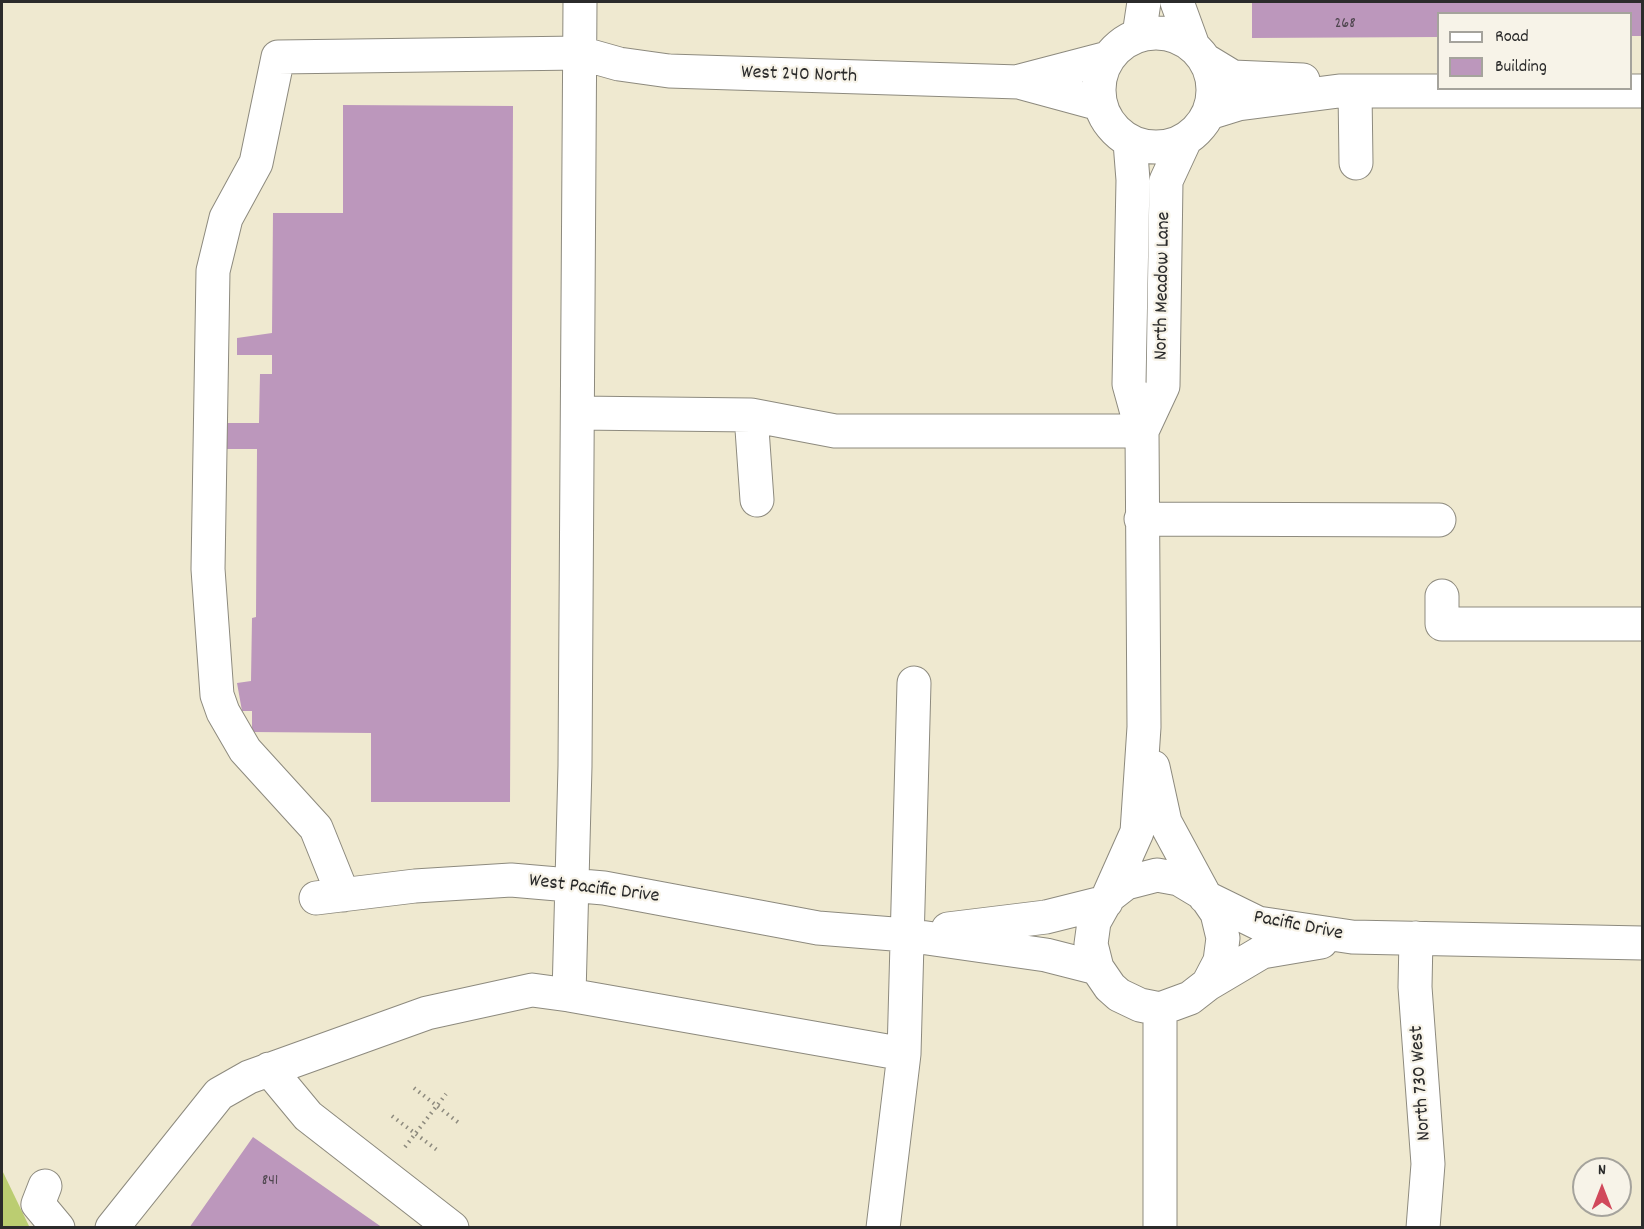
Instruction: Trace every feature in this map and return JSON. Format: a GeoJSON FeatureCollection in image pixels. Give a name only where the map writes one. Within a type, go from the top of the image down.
{"type":"FeatureCollection","features":[{"type":"Feature","properties":{"kind":"street"},"geometry":{"type":"LineString","coordinates":[[569,995],[570,885],[575,766],[580,2]]}},
{"type":"Feature","properties":{"kind":"street"},"geometry":{"type":"LineString","coordinates":[[1139,35],[1144,2]]}},
{"type":"Feature","properties":{"kind":"street"},"geometry":{"type":"LineString","coordinates":[[1177,2],[1199,53],[1213,87],[1209,113],[1199,128],[1185,140],[1167,147],[1148,148],[1130,142],[1116,133],[1106,120],[1100,104],[1098,88],[1101,72],[1108,57],[1121,44],[1139,35],[1167,34],[1199,53],[1233,77],[1314,80],[1347,92]]}},
{"type":"Feature","properties":{"kind":"street","name":"West 240 North"},"geometry":{"type":"LineString","coordinates":[[329,897],[316,828],[245,750],[223,712],[217,695],[208,569],[213,271],[226,218],[256,163],[278,57],[580,53],[619,64],[669,71],[1019,82],[1100,104]]}},
{"type":"Feature","properties":{"kind":"street","name":"West 240 North"},"geometry":{"type":"LineString","coordinates":[[1019,82],[1108,57]]}},
{"type":"Feature","properties":{"kind":"street"},"geometry":{"type":"LineString","coordinates":[[1209,113],[1238,104],[1347,92],[1642,91]]}},
{"type":"Feature","properties":{"kind":"street"},"geometry":{"type":"LineString","coordinates":[[1347,92],[1356,163]]}},
{"type":"Feature","properties":{"kind":"street","name":"North Meadow Lane"},"geometry":{"type":"LineString","coordinates":[[1142,431],[1163,386],[1166,180],[1185,140]]}},
{"type":"Feature","properties":{"kind":"street","name":"North Meadow Lane"},"geometry":{"type":"LineString","coordinates":[[1107,899],[1137,832],[1144,727],[1142,431],[1129,384],[1133,180],[1130,142]]}},
{"type":"Feature","properties":{"kind":"street"},"geometry":{"type":"LineString","coordinates":[[578,413],[751,415],[835,431],[1142,431]]}},
{"type":"Feature","properties":{"kind":"street"},"geometry":{"type":"LineString","coordinates":[[751,415],[758,500]]}},
{"type":"Feature","properties":{"kind":"street"},"geometry":{"type":"LineString","coordinates":[[1141,519],[1439,520]]}},
{"type":"Feature","properties":{"kind":"street"},"geometry":{"type":"LineString","coordinates":[[1442,596],[1442,624],[1642,624]]}},
{"type":"Feature","properties":{"kind":"street"},"geometry":{"type":"LineString","coordinates":[[883,1227],[904,1054],[914,683]]}},
{"type":"Feature","properties":{"kind":"street","name":"North Meadow Lane"},"geometry":{"type":"LineString","coordinates":[[1144,727],[1165,822],[1204,896]]}},
{"type":"Feature","properties":{"kind":"street"},"geometry":{"type":"LineString","coordinates":[[1157,875],[1179,879],[1204,896],[1217,913],[1223,938],[1220,961],[1208,984],[1190,998],[1160,1009],[1140,1005],[1119,995],[1097,968],[1091,944],[1094,922],[1107,899],[1126,883],[1157,875]]}},
{"type":"Feature","properties":{"kind":"street","name":"West Pacific Drive"},"geometry":{"type":"LineString","coordinates":[[329,897],[416,886],[511,880],[614,889],[818,928],[906,935],[1046,954],[1097,968]]}},
{"type":"Feature","properties":{"kind":"street","name":"Pacific Drive"},"geometry":{"type":"LineString","coordinates":[[1204,896],[1258,922],[1352,937]]}},
{"type":"Feature","properties":{"kind":"street","name":"West Pacific Drive"},"geometry":{"type":"LineString","coordinates":[[906,935],[1046,917],[1107,899]]}},
{"type":"Feature","properties":{"kind":"street"},"geometry":{"type":"LineString","coordinates":[[1352,937],[1642,943]]}},
{"type":"Feature","properties":{"kind":"street","name":"Pacific Drive"},"geometry":{"type":"LineString","coordinates":[[1208,984],[1262,952],[1352,937]]}},
{"type":"Feature","properties":{"kind":"street","name":"North 730 West"},"geometry":{"type":"LineString","coordinates":[[1416,938],[1415,987],[1428,1164],[1423,1227]]}},
{"type":"Feature","properties":{"kind":"street"},"geometry":{"type":"LineString","coordinates":[[112,1227],[219,1094],[249,1077],[428,1013],[532,990],[904,1054]]}},
{"type":"Feature","properties":{"kind":"street"},"geometry":{"type":"LineString","coordinates":[[1160,1009],[1160,1227]]}},
{"type":"Feature","properties":{"kind":"street"},"geometry":{"type":"LineString","coordinates":[[269,1069],[308,1116],[452,1227]]}},
{"type":"Feature","properties":{"kind":"street"},"geometry":{"type":"LineString","coordinates":[[45,1186],[38,1204],[58,1227]]}},
{"type":"Feature","properties":{"kind":"path"},"geometry":{"type":"LineString","coordinates":[[414,1088],[459,1123]]}},
{"type":"Feature","properties":{"kind":"path"},"geometry":{"type":"LineString","coordinates":[[405,1147],[446,1094]]}},
{"type":"Feature","properties":{"kind":"path"},"geometry":{"type":"LineString","coordinates":[[392,1116],[437,1150]]}},
{"type":"Feature","properties":{"kind":"green space"},"geometry":{"type":"Polygon","coordinates":[[[2,1170],[29,1226],[28,1227],[2,1227],[2,1170]]]}},
{"type":"Feature","properties":{"kind":"building"},"geometry":{"type":"Polygon","coordinates":[[[1252,2],[1642,2],[1642,36],[1632,36],[1632,12],[1437,12],[1437,37],[1252,38],[1252,2]]]}},
{"type":"Feature","properties":{"kind":"building"},"geometry":{"type":"Polygon","coordinates":[[[343,105],[513,106],[510,802],[371,802],[371,733],[252,732],[252,711],[242,711],[237,683],[251,681],[252,618],[256,617],[257,449],[223,449],[223,423],[259,423],[260,374],[272,374],[272,355],[237,355],[237,338],[272,333],[273,213],[343,213],[343,105]]]}},
{"type":"Feature","properties":{"kind":"building"},"geometry":{"type":"Polygon","coordinates":[[[253,1137],[383,1228],[189,1228],[253,1137]]]}}]}
